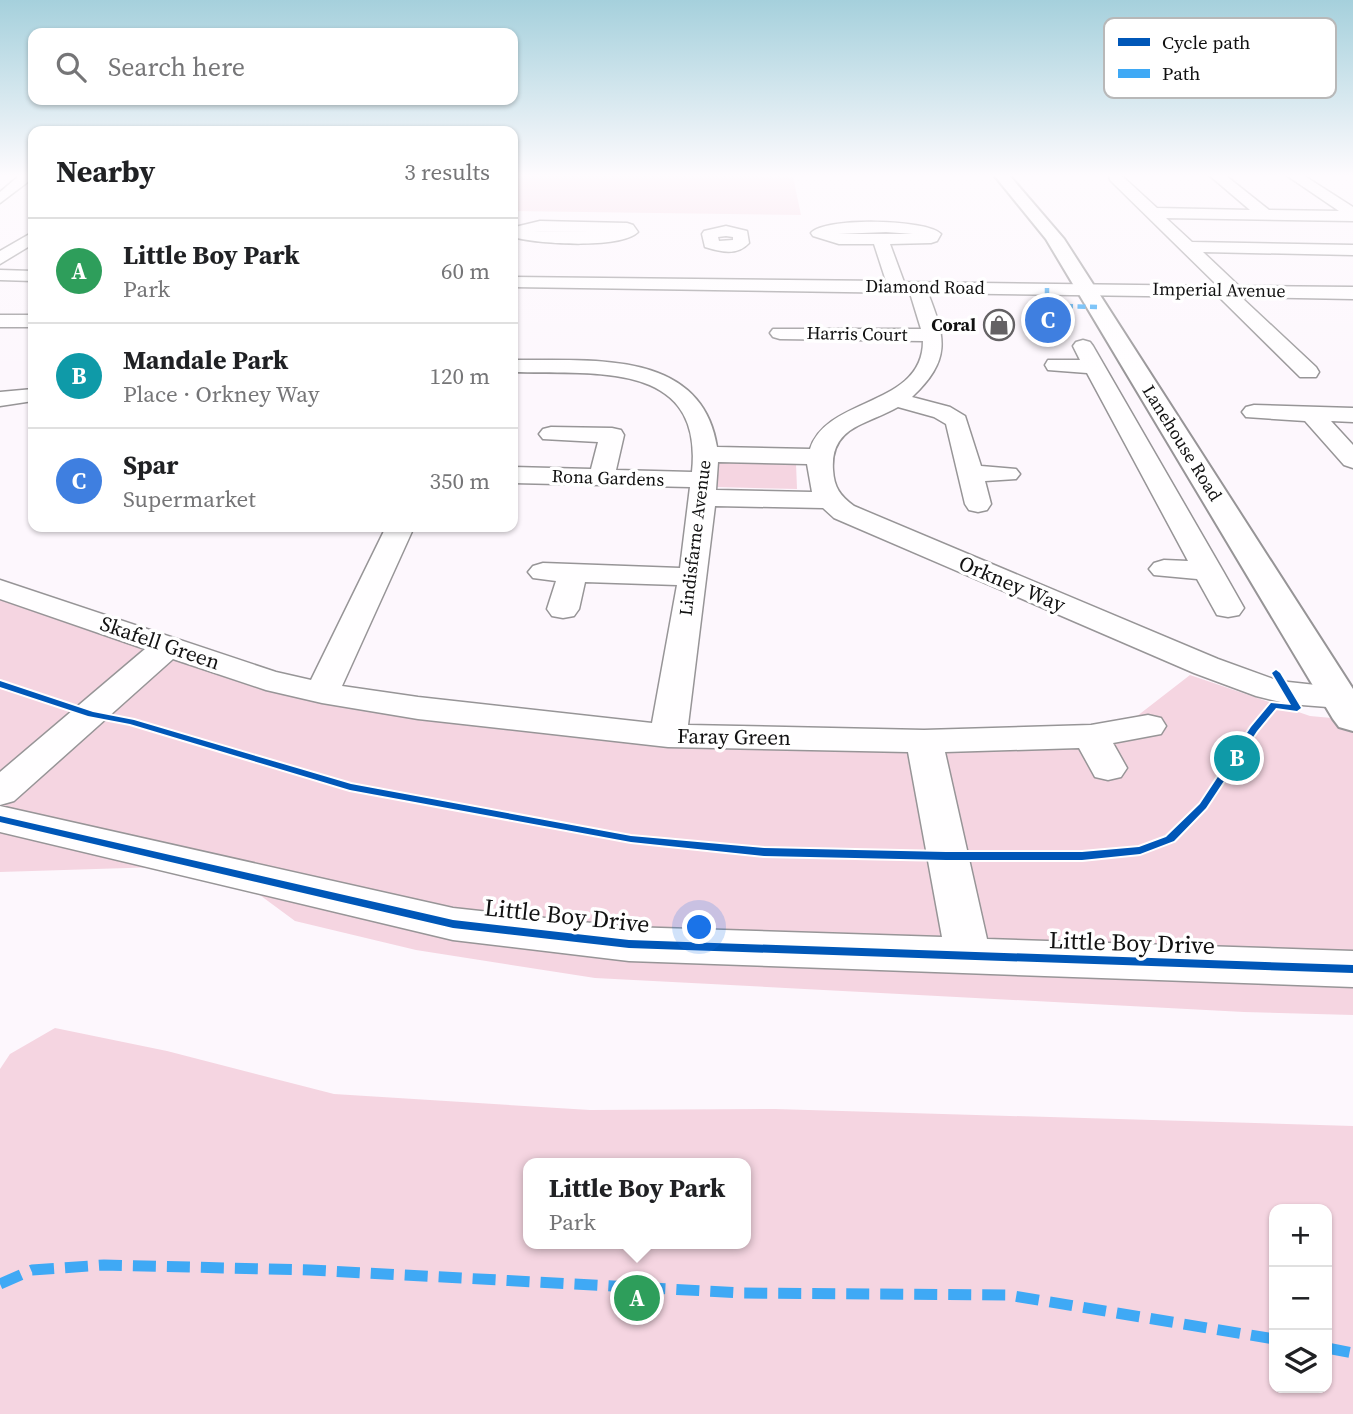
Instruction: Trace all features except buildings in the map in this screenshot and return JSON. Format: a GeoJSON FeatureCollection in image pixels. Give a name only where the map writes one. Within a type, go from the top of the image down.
{"type":"FeatureCollection","features":[{"type":"Feature","properties":{"kind":"street"},"geometry":{"type":"LineString","coordinates":[[0,259],[27,241]]}},
{"type":"Feature","properties":{"kind":"street"},"geometry":{"type":"LineString","coordinates":[[557,271],[569,241]]}},
{"type":"Feature","properties":{"kind":"street"},"geometry":{"type":"LineString","coordinates":[[828,500],[822,492],[818,457],[822,444],[834,429],[894,399],[919,378],[932,356],[933,335],[881,241]]}},
{"type":"Feature","properties":{"kind":"street","name":"Lanehouse Road"},"geometry":{"type":"LineString","coordinates":[[1055,241],[1348,705]]}},
{"type":"Feature","properties":{"kind":"street"},"geometry":{"type":"LineString","coordinates":[[1184,241],[1308,372]]}},
{"type":"Feature","properties":{"kind":"street"},"geometry":{"type":"LineString","coordinates":[[1190,247],[1353,250]]}},
{"type":"Feature","properties":{"kind":"street","name":"Diamond Road"},"geometry":{"type":"LineString","coordinates":[[518,282],[557,271],[725,266],[907,287],[1086,289]]}},
{"type":"Feature","properties":{"kind":"street"},"geometry":{"type":"LineString","coordinates":[[0,275],[28,275]]}},
{"type":"Feature","properties":{"kind":"street","name":"Imperial Avenue"},"geometry":{"type":"LineString","coordinates":[[1086,289],[1353,293]]}},
{"type":"Feature","properties":{"kind":"street"},"geometry":{"type":"LineString","coordinates":[[0,321],[28,321]]}},
{"type":"Feature","properties":{"kind":"street"},"geometry":{"type":"LineString","coordinates":[[0,338],[28,322]]}},
{"type":"Feature","properties":{"kind":"street","name":"Harris Court"},"geometry":{"type":"LineString","coordinates":[[759,346],[780,327],[933,335]]}},
{"type":"Feature","properties":{"kind":"street"},"geometry":{"type":"LineString","coordinates":[[1083,346],[1228,608]]}},
{"type":"Feature","properties":{"kind":"street"},"geometry":{"type":"LineString","coordinates":[[1056,365],[1095,367]]}},
{"type":"Feature","properties":{"kind":"street","name":"Lindisfarne Avenue"},"geometry":{"type":"LineString","coordinates":[[518,366],[614,369],[652,376],[686,398],[702,425],[706,454],[692,577],[668,736]]}},
{"type":"Feature","properties":{"kind":"street"},"geometry":{"type":"LineString","coordinates":[[0,399],[28,395]]}},
{"type":"Feature","properties":{"kind":"street"},"geometry":{"type":"LineString","coordinates":[[894,399],[942,412],[957,421],[978,504]]}},
{"type":"Feature","properties":{"kind":"street"},"geometry":{"type":"LineString","coordinates":[[1254,412],[1353,415]]}},
{"type":"Feature","properties":{"kind":"street"},"geometry":{"type":"LineString","coordinates":[[1311,414],[1353,460]]}},
{"type":"Feature","properties":{"kind":"street"},"geometry":{"type":"LineString","coordinates":[[551,434],[612,435],[601,478]]}},
{"type":"Feature","properties":{"kind":"street"},"geometry":{"type":"LineString","coordinates":[[706,454],[818,457]]}},
{"type":"Feature","properties":{"kind":"street"},"geometry":{"type":"LineString","coordinates":[[1144,454],[1191,456]]}},
{"type":"Feature","properties":{"kind":"street"},"geometry":{"type":"LineString","coordinates":[[971,473],[1007,474]]}},
{"type":"Feature","properties":{"kind":"street","name":"Rona Gardens"},"geometry":{"type":"LineString","coordinates":[[518,475],[601,478],[828,500]]}},
{"type":"Feature","properties":{"kind":"street","name":"Orkney Way"},"geometry":{"type":"LineString","coordinates":[[828,500],[844,512],[1206,666],[1268,689],[1348,705]]}},
{"type":"Feature","properties":{"kind":"street"},"geometry":{"type":"LineString","coordinates":[[322,693],[398,532]]}},
{"type":"Feature","properties":{"kind":"street"},"geometry":{"type":"LineString","coordinates":[[1164,569],[1208,571]]}},
{"type":"Feature","properties":{"kind":"street"},"geometry":{"type":"LineString","coordinates":[[563,609],[558,573],[692,577]]}},
{"type":"Feature","properties":{"kind":"street","name":"Skafell Green"},"geometry":{"type":"LineString","coordinates":[[0,589],[266,680],[322,693]]}},
{"type":"Feature","properties":{"kind":"street"},"geometry":{"type":"LineString","coordinates":[[8,775],[168,647]]}},
{"type":"Feature","properties":{"kind":"street","name":"Faray Green"},"geometry":{"type":"LineString","coordinates":[[322,693],[418,708],[668,736],[924,741],[1091,736],[1148,726]]}},
{"type":"Feature","properties":{"kind":"street"},"geometry":{"type":"LineString","coordinates":[[1091,736],[1108,768]]}},
{"type":"Feature","properties":{"kind":"street"},"geometry":{"type":"LineString","coordinates":[[924,741],[968,956]]}},
{"type":"Feature","properties":{"kind":"street","name":"Little Boy Drive"},"geometry":{"type":"LineString","coordinates":[[0,819],[453,924],[629,944],[968,956],[1331,958]]}},
{"type":"Feature","properties":{"kind":"shaded area"},"geometry":{"type":"Polygon","coordinates":[[[719,461],[796,463],[797,489],[717,487],[719,461]]]}},
{"type":"Feature","properties":{"kind":"shaded area"},"geometry":{"type":"Polygon","coordinates":[[[0,590],[322,693],[668,736],[1110,737],[1190,675],[1310,716],[1353,720],[1353,1015],[1244,1012],[595,978],[416,950],[295,921],[249,887],[160,867],[0,872],[0,590]]]}},
{"type":"Feature","properties":{"kind":"shaded area"},"geometry":{"type":"Polygon","coordinates":[[[55,1028],[167,1051],[334,1094],[590,1110],[775,1109],[1353,1126],[1353,1414],[0,1414],[0,1069],[10,1054],[55,1028]]]}},
{"type":"Feature","properties":{"kind":"marked path"},"geometry":{"type":"LineString","coordinates":[[1047,288],[1047,298]]}},
{"type":"Feature","properties":{"kind":"marked path"},"geometry":{"type":"LineString","coordinates":[[1065,306],[1097,307]]}},
{"type":"Feature","properties":{"kind":"marked path"},"geometry":{"type":"LineString","coordinates":[[0,1284],[32,1270],[104,1265],[310,1270],[744,1293],[1008,1295],[1269,1338]]}},
{"type":"Feature","properties":{"kind":"marked path"},"geometry":{"type":"LineString","coordinates":[[1332,1349],[1353,1353]]}},
{"type":"Feature","properties":{"kind":"cycle path"},"geometry":{"type":"LineString","coordinates":[[0,684],[91,714],[131,722],[350,787],[631,839],[764,852],[1082,856],[1140,850],[1170,839],[1203,806],[1254,729],[1274,705],[1297,708],[1276,673]]}},
{"type":"Feature","properties":{"kind":"cycle path"},"geometry":{"type":"LineString","coordinates":[[0,819],[453,924],[629,944],[1353,969]]}},
{"type":"Feature","properties":{"kind":"place","name":"Spar"},"geometry":{"type":"Point","coordinates":[1048,320]}},
{"type":"Feature","properties":{"kind":"place","name":"Coral"},"geometry":{"type":"Point","coordinates":[999,325]}},
{"type":"Feature","properties":{"kind":"place","name":"Mandale Park"},"geometry":{"type":"Point","coordinates":[1237,758]}},
{"type":"Feature","properties":{"kind":"place","name":"Little Boy Park"},"geometry":{"type":"Point","coordinates":[637,1298]}}]}
